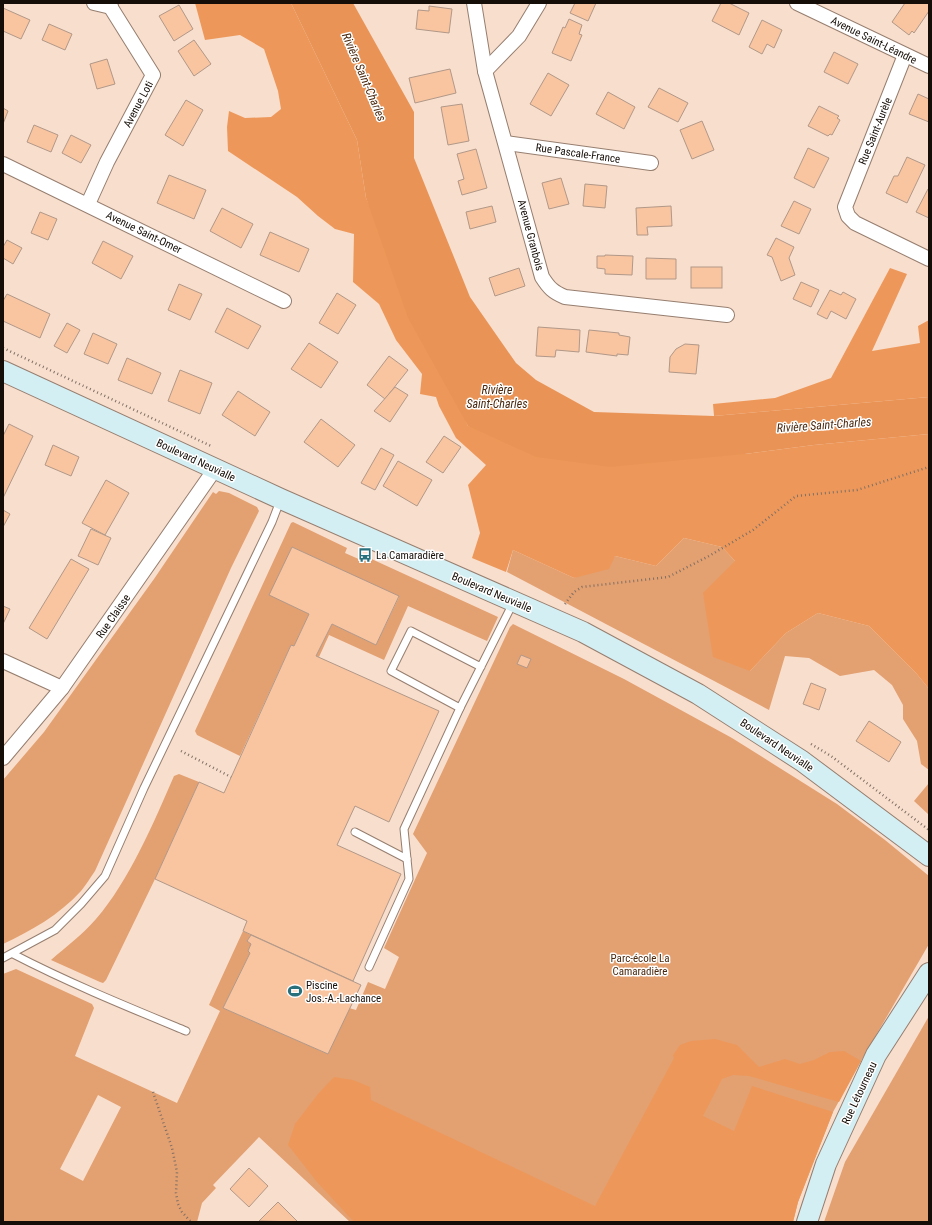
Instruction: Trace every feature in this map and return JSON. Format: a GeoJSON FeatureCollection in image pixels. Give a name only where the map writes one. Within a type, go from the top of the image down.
{"type":"FeatureCollection","features":[{"type":"Feature","properties":{"kind":"main road","name":"Boulevard Neuvialle"},"geometry":{"type":"LineString","coordinates":[[3,371],[281,499],[583,632],[698,694],[802,760],[929,856]]}},
{"type":"Feature","properties":{"kind":"main road","name":"Rue Létourneau"},"geometry":{"type":"LineString","coordinates":[[808,1222],[826,1164],[876,1055],[929,973]]}},
{"type":"Feature","properties":{"kind":"street","name":"Avenue Loti"},"geometry":{"type":"LineString","coordinates":[[88,204],[107,162],[153,75],[109,5],[94,3]]}},
{"type":"Feature","properties":{"kind":"street","name":"Avenue Granbois"},"geometry":{"type":"LineString","coordinates":[[474,3],[485,71],[542,277],[547,286],[555,293],[565,297],[727,315]]}},
{"type":"Feature","properties":{"kind":"street"},"geometry":{"type":"LineString","coordinates":[[485,71],[519,36],[539,3]]}},
{"type":"Feature","properties":{"kind":"street","name":"Avenue Saint-Léandre"},"geometry":{"type":"LineString","coordinates":[[798,3],[929,66]]}},
{"type":"Feature","properties":{"kind":"street","name":"Rue Saint-Aurèle"},"geometry":{"type":"LineString","coordinates":[[905,55],[844,207],[848,216],[855,223],[929,259]]}},
{"type":"Feature","properties":{"kind":"street","name":"Rue Pascale-France"},"geometry":{"type":"LineString","coordinates":[[506,143],[651,164]]}},
{"type":"Feature","properties":{"kind":"street","name":"Avenue Saint-Omer"},"geometry":{"type":"LineString","coordinates":[[3,164],[88,204],[284,301]]}},
{"type":"Feature","properties":{"kind":"street","name":"Rue Claisse"},"geometry":{"type":"LineString","coordinates":[[3,758],[62,688],[215,469]]}},
{"type":"Feature","properties":{"kind":"street"},"geometry":{"type":"LineString","coordinates":[[3,661],[62,688]]}},
{"type":"Feature","properties":{"kind":"lane"},"geometry":{"type":"LineString","coordinates":[[3,958],[13,954],[55,930],[82,904],[104,876],[144,788],[272,522],[281,499]]}},
{"type":"Feature","properties":{"kind":"lane"},"geometry":{"type":"LineString","coordinates":[[368,967],[408,879],[404,829],[460,708],[514,601]]}},
{"type":"Feature","properties":{"kind":"lane"},"geometry":{"type":"LineString","coordinates":[[460,708],[391,671],[411,631],[481,667]]}},
{"type":"Feature","properties":{"kind":"lane"},"geometry":{"type":"LineString","coordinates":[[355,832],[407,859]]}},
{"type":"Feature","properties":{"kind":"lane"},"geometry":{"type":"LineString","coordinates":[[13,954],[86,988],[186,1031]]}},
{"type":"Feature","properties":{"kind":"path"},"geometry":{"type":"LineString","coordinates":[[3,348],[187,433]]}},
{"type":"Feature","properties":{"kind":"path"},"geometry":{"type":"LineString","coordinates":[[565,604],[574,592],[582,587],[668,577],[753,530],[796,496],[857,490],[929,467]]}},
{"type":"Feature","properties":{"kind":"path"},"geometry":{"type":"LineString","coordinates":[[181,751],[231,777]]}},
{"type":"Feature","properties":{"kind":"path"},"geometry":{"type":"LineString","coordinates":[[153,1092],[172,1148],[177,1172],[176,1193],[178,1204],[182,1212],[191,1222]]}},
{"type":"Feature","properties":{"kind":"green space"},"geometry":{"type":"Polygon","coordinates":[[[219,491],[229,493],[257,507],[259,511],[231,568],[95,871],[81,891],[63,908],[24,934],[3,944],[3,780],[44,732],[154,579],[213,492],[216,494],[219,491]]]}},
{"type":"Feature","properties":{"kind":"green space"},"geometry":{"type":"Polygon","coordinates":[[[293,522],[347,548],[345,553],[363,561],[365,556],[498,617],[487,641],[408,606],[384,660],[329,635],[319,657],[316,656],[332,624],[376,645],[399,597],[292,547],[270,595],[309,614],[294,646],[291,645],[240,756],[197,735],[195,731],[291,523],[293,522]]]}},
{"type":"Feature","properties":{"kind":"green space"},"geometry":{"type":"Polygon","coordinates":[[[684,538],[722,547],[735,561],[750,671],[786,633],[818,613],[869,626],[916,673],[929,689],[929,770],[921,764],[917,741],[903,719],[903,705],[892,685],[874,670],[840,676],[809,658],[785,656],[769,710],[507,572],[513,550],[574,578],[615,556],[656,566],[684,538]]]}},
{"type":"Feature","properties":{"kind":"green space","name":"Parc-école La Camaradière"},"geometry":{"type":"Polygon","coordinates":[[[513,624],[624,679],[732,738],[837,804],[885,840],[929,876],[929,944],[833,1112],[798,1202],[793,1222],[350,1222],[259,1137],[213,1185],[216,1188],[202,1203],[197,1222],[3,1222],[3,974],[16,969],[92,1004],[94,1008],[75,1056],[177,1103],[220,1011],[209,1005],[243,931],[251,935],[247,941],[251,944],[248,951],[250,953],[223,1008],[328,1054],[349,1008],[356,1010],[368,982],[385,989],[399,957],[384,948],[427,853],[413,834],[510,627],[513,624]],[[98,1095],[60,1169],[83,1181],[121,1107],[98,1095]]]}},
{"type":"Feature","properties":{"kind":"green space"},"geometry":{"type":"Polygon","coordinates":[[[179,774],[199,782],[155,879],[106,980],[103,983],[100,982],[51,960],[86,930],[108,904],[140,850],[174,776],[179,774]]]}},
{"type":"Feature","properties":{"kind":"green space"},"geometry":{"type":"Polygon","coordinates":[[[929,783],[929,815],[914,801],[929,783]]]}},
{"type":"Feature","properties":{"kind":"green space"},"geometry":{"type":"Polygon","coordinates":[[[929,1016],[929,1222],[824,1222],[845,1162],[929,1016]]]}},
{"type":"Feature","properties":{"kind":"shaded area"},"geometry":{"type":"Polygon","coordinates":[[[195,3],[291,3],[357,140],[366,198],[468,426],[745,454],[814,445],[929,434],[929,689],[916,673],[869,626],[818,613],[786,633],[750,671],[713,657],[703,593],[735,561],[722,547],[684,538],[656,566],[615,556],[609,569],[574,578],[513,550],[506,572],[472,558],[480,533],[468,485],[486,465],[456,438],[439,406],[436,397],[420,394],[422,374],[396,340],[379,304],[353,282],[354,234],[335,229],[297,197],[228,151],[227,127],[229,111],[245,118],[271,117],[281,109],[278,91],[264,49],[240,35],[205,40],[195,3]]]}},
{"type":"Feature","properties":{"kind":"shaded area"},"geometry":{"type":"Polygon","coordinates":[[[890,268],[907,274],[872,351],[920,343],[918,326],[929,320],[929,397],[714,416],[713,404],[775,398],[831,378],[890,268]]]}},
{"type":"Feature","properties":{"kind":"shaded area"},"geometry":{"type":"Polygon","coordinates":[[[715,1039],[737,1045],[759,1067],[785,1059],[800,1064],[814,1060],[830,1052],[844,1051],[861,1061],[839,1102],[749,1076],[733,1075],[722,1079],[703,1116],[734,1131],[752,1086],[833,1112],[798,1202],[793,1222],[354,1222],[317,1182],[288,1145],[295,1124],[318,1094],[334,1077],[353,1080],[370,1087],[371,1100],[595,1206],[674,1058],[673,1055],[680,1045],[691,1041],[715,1039]]]}},
{"type":"Feature","properties":{"kind":"water","name":"Rivière Saint-Charles"},"geometry":{"type":"Polygon","coordinates":[[[291,3],[353,3],[414,112],[414,158],[470,297],[516,363],[536,380],[594,412],[714,416],[929,397],[929,434],[610,467],[536,457],[468,426],[408,318],[366,198],[357,140],[291,3]]]}},
{"type":"Feature","properties":{"kind":"building"},"geometry":{"type":"Polygon","coordinates":[[[575,3],[596,3],[588,21],[570,13],[575,3]]]}},
{"type":"Feature","properties":{"kind":"building"},"geometry":{"type":"Polygon","coordinates":[[[721,3],[729,3],[749,13],[739,35],[712,21],[721,3]]]}},
{"type":"Feature","properties":{"kind":"building"},"geometry":{"type":"Polygon","coordinates":[[[905,3],[929,3],[929,11],[914,33],[912,31],[909,35],[892,22],[905,3]]]}},
{"type":"Feature","properties":{"kind":"building"},"geometry":{"type":"Polygon","coordinates":[[[179,5],[193,29],[174,41],[159,16],[179,5]]]}},
{"type":"Feature","properties":{"kind":"building"},"geometry":{"type":"Polygon","coordinates":[[[429,6],[452,9],[449,33],[416,29],[418,10],[429,11],[429,6]]]}},
{"type":"Feature","properties":{"kind":"building"},"geometry":{"type":"Polygon","coordinates":[[[3,8],[30,20],[21,39],[3,31],[3,8]]]}},
{"type":"Feature","properties":{"kind":"building"},"geometry":{"type":"Polygon","coordinates":[[[569,19],[582,25],[579,34],[582,35],[571,61],[552,53],[563,27],[565,28],[569,19]]]}},
{"type":"Feature","properties":{"kind":"building"},"geometry":{"type":"Polygon","coordinates":[[[762,20],[782,30],[774,48],[767,44],[762,54],[749,47],[762,20]]]}},
{"type":"Feature","properties":{"kind":"building"},"geometry":{"type":"Polygon","coordinates":[[[49,24],[72,34],[65,50],[42,40],[49,24]]]}},
{"type":"Feature","properties":{"kind":"building"},"geometry":{"type":"Polygon","coordinates":[[[194,40],[211,64],[194,76],[178,51],[194,40]]]}},
{"type":"Feature","properties":{"kind":"building"},"geometry":{"type":"Polygon","coordinates":[[[834,52],[858,64],[848,84],[824,72],[834,52]]]}},
{"type":"Feature","properties":{"kind":"building"},"geometry":{"type":"Polygon","coordinates":[[[107,59],[115,84],[97,89],[90,64],[107,59]]]}},
{"type":"Feature","properties":{"kind":"building"},"geometry":{"type":"Polygon","coordinates":[[[450,69],[456,93],[415,103],[409,78],[450,69]]]}},
{"type":"Feature","properties":{"kind":"building"},"geometry":{"type":"Polygon","coordinates":[[[548,73],[569,85],[551,116],[530,104],[548,73]]]}},
{"type":"Feature","properties":{"kind":"building"},"geometry":{"type":"Polygon","coordinates":[[[659,88],[688,103],[678,122],[648,107],[659,88]]]}},
{"type":"Feature","properties":{"kind":"building"},"geometry":{"type":"Polygon","coordinates":[[[608,92],[635,107],[624,129],[596,114],[608,92]]]}},
{"type":"Feature","properties":{"kind":"building"},"geometry":{"type":"Polygon","coordinates":[[[918,94],[929,99],[929,122],[909,114],[918,94]]]}},
{"type":"Feature","properties":{"kind":"building"},"geometry":{"type":"Polygon","coordinates":[[[186,100],[203,110],[183,146],[165,135],[186,100]]]}},
{"type":"Feature","properties":{"kind":"building"},"geometry":{"type":"Polygon","coordinates":[[[462,104],[469,141],[448,145],[441,107],[462,104]]]}},
{"type":"Feature","properties":{"kind":"building"},"geometry":{"type":"Polygon","coordinates":[[[819,106],[839,116],[837,118],[840,120],[832,135],[830,134],[828,136],[808,126],[819,106]]]}},
{"type":"Feature","properties":{"kind":"building"},"geometry":{"type":"Polygon","coordinates":[[[3,108],[8,111],[3,124],[3,108]]]}},
{"type":"Feature","properties":{"kind":"building"},"geometry":{"type":"Polygon","coordinates":[[[702,121],[714,150],[692,159],[680,130],[702,121]]]}},
{"type":"Feature","properties":{"kind":"building"},"geometry":{"type":"Polygon","coordinates":[[[34,125],[58,135],[51,152],[27,142],[34,125]]]}},
{"type":"Feature","properties":{"kind":"building"},"geometry":{"type":"Polygon","coordinates":[[[71,135],[91,145],[81,163],[62,153],[71,135]]]}},
{"type":"Feature","properties":{"kind":"building"},"geometry":{"type":"Polygon","coordinates":[[[808,148],[829,158],[814,188],[794,178],[808,148]]]}},
{"type":"Feature","properties":{"kind":"building"},"geometry":{"type":"Polygon","coordinates":[[[476,149],[487,188],[462,195],[458,181],[464,179],[457,154],[476,149]]]}},
{"type":"Feature","properties":{"kind":"building"},"geometry":{"type":"Polygon","coordinates":[[[907,157],[925,165],[907,203],[886,193],[894,176],[898,176],[907,157]]]}},
{"type":"Feature","properties":{"kind":"building"},"geometry":{"type":"Polygon","coordinates":[[[169,175],[206,190],[194,219],[157,203],[169,175]]]}},
{"type":"Feature","properties":{"kind":"building"},"geometry":{"type":"Polygon","coordinates":[[[561,178],[569,204],[549,209],[542,183],[561,178]]]}},
{"type":"Feature","properties":{"kind":"building"},"geometry":{"type":"Polygon","coordinates":[[[585,184],[607,186],[605,208],[583,206],[585,184]]]}},
{"type":"Feature","properties":{"kind":"building"},"geometry":{"type":"Polygon","coordinates":[[[929,189],[929,218],[916,212],[929,189]]]}},
{"type":"Feature","properties":{"kind":"building"},"geometry":{"type":"Polygon","coordinates":[[[794,201],[811,209],[799,234],[781,226],[794,201]]]}},
{"type":"Feature","properties":{"kind":"building"},"geometry":{"type":"Polygon","coordinates":[[[492,206],[496,222],[470,229],[466,212],[492,206]]]}},
{"type":"Feature","properties":{"kind":"building"},"geometry":{"type":"Polygon","coordinates":[[[671,206],[672,226],[647,227],[648,235],[637,235],[636,208],[671,206]]]}},
{"type":"Feature","properties":{"kind":"building"},"geometry":{"type":"Polygon","coordinates":[[[222,208],[253,224],[241,248],[210,231],[222,208]]]}},
{"type":"Feature","properties":{"kind":"building"},"geometry":{"type":"Polygon","coordinates":[[[40,212],[57,219],[48,240],[31,233],[40,212]]]}},
{"type":"Feature","properties":{"kind":"building"},"geometry":{"type":"Polygon","coordinates":[[[270,232],[309,249],[299,272],[260,255],[270,232]]]}},
{"type":"Feature","properties":{"kind":"building"},"geometry":{"type":"Polygon","coordinates":[[[776,238],[794,247],[789,258],[795,275],[781,281],[772,257],[767,255],[776,238]]]}},
{"type":"Feature","properties":{"kind":"building"},"geometry":{"type":"Polygon","coordinates":[[[7,240],[22,248],[13,264],[3,258],[3,247],[7,240]]]}},
{"type":"Feature","properties":{"kind":"building"},"geometry":{"type":"Polygon","coordinates":[[[103,241],[133,256],[121,279],[92,263],[103,241]]]}},
{"type":"Feature","properties":{"kind":"building"},"geometry":{"type":"Polygon","coordinates":[[[597,256],[633,256],[632,275],[605,274],[605,269],[597,268],[597,256]]]}},
{"type":"Feature","properties":{"kind":"building"},"geometry":{"type":"Polygon","coordinates":[[[646,258],[676,259],[676,279],[646,279],[646,258]]]}},
{"type":"Feature","properties":{"kind":"building"},"geometry":{"type":"Polygon","coordinates":[[[691,267],[722,267],[722,288],[691,288],[691,267]]]}},
{"type":"Feature","properties":{"kind":"building"},"geometry":{"type":"Polygon","coordinates":[[[519,268],[525,286],[495,296],[489,278],[519,268]]]}},
{"type":"Feature","properties":{"kind":"building"},"geometry":{"type":"Polygon","coordinates":[[[801,282],[819,290],[811,307],[793,299],[801,282]]]}},
{"type":"Feature","properties":{"kind":"building"},"geometry":{"type":"Polygon","coordinates":[[[179,284],[202,294],[190,320],[168,310],[179,284]]]}},
{"type":"Feature","properties":{"kind":"building"},"geometry":{"type":"Polygon","coordinates":[[[830,290],[841,295],[843,292],[856,299],[846,319],[831,311],[827,319],[817,314],[830,290]]]}},
{"type":"Feature","properties":{"kind":"building"},"geometry":{"type":"Polygon","coordinates":[[[337,293],[356,305],[338,334],[319,323],[337,293]]]}},
{"type":"Feature","properties":{"kind":"building"},"geometry":{"type":"Polygon","coordinates":[[[7,294],[50,314],[40,338],[3,321],[3,301],[7,294]]]}},
{"type":"Feature","properties":{"kind":"building"},"geometry":{"type":"Polygon","coordinates":[[[227,308],[261,326],[248,349],[215,332],[227,308]]]}},
{"type":"Feature","properties":{"kind":"building"},"geometry":{"type":"Polygon","coordinates":[[[67,323],[80,330],[67,353],[54,346],[67,323]]]}},
{"type":"Feature","properties":{"kind":"building"},"geometry":{"type":"Polygon","coordinates":[[[538,327],[580,330],[579,352],[556,350],[555,357],[536,356],[538,327]]]}},
{"type":"Feature","properties":{"kind":"building"},"geometry":{"type":"Polygon","coordinates":[[[589,330],[619,333],[619,335],[630,337],[628,355],[617,354],[617,356],[586,352],[589,330]]]}},
{"type":"Feature","properties":{"kind":"building"},"geometry":{"type":"Polygon","coordinates":[[[93,333],[117,344],[108,364],[84,354],[93,333]]]}},
{"type":"Feature","properties":{"kind":"building"},"geometry":{"type":"Polygon","coordinates":[[[309,343],[338,362],[321,388],[291,369],[309,343]]]}},
{"type":"Feature","properties":{"kind":"building"},"geometry":{"type":"Polygon","coordinates":[[[685,344],[699,345],[696,374],[669,372],[670,357],[676,349],[685,344]]]}},
{"type":"Feature","properties":{"kind":"building"},"geometry":{"type":"Polygon","coordinates":[[[389,356],[408,370],[385,399],[367,385],[389,356]]]}},
{"type":"Feature","properties":{"kind":"building"},"geometry":{"type":"Polygon","coordinates":[[[127,358],[161,373],[152,394],[118,380],[127,358]]]}},
{"type":"Feature","properties":{"kind":"building"},"geometry":{"type":"Polygon","coordinates":[[[180,370],[212,383],[200,414],[168,401],[180,370]]]}},
{"type":"Feature","properties":{"kind":"building"},"geometry":{"type":"Polygon","coordinates":[[[395,387],[408,395],[390,422],[374,411],[395,387]]]}},
{"type":"Feature","properties":{"kind":"building"},"geometry":{"type":"Polygon","coordinates":[[[238,391],[270,412],[255,436],[222,415],[238,391]]]}},
{"type":"Feature","properties":{"kind":"building"},"geometry":{"type":"Polygon","coordinates":[[[321,419],[355,445],[338,467],[304,442],[321,419]]]}},
{"type":"Feature","properties":{"kind":"building"},"geometry":{"type":"Polygon","coordinates":[[[9,424],[33,436],[3,498],[3,436],[9,424]]]}},
{"type":"Feature","properties":{"kind":"building"},"geometry":{"type":"Polygon","coordinates":[[[444,436],[461,447],[443,473],[426,462],[444,436]]]}},
{"type":"Feature","properties":{"kind":"building"},"geometry":{"type":"Polygon","coordinates":[[[53,445],[79,457],[71,476],[45,465],[53,445]]]}},
{"type":"Feature","properties":{"kind":"building"},"geometry":{"type":"Polygon","coordinates":[[[381,448],[394,455],[375,490],[361,483],[381,448]]]}},
{"type":"Feature","properties":{"kind":"building"},"geometry":{"type":"Polygon","coordinates":[[[398,461],[432,480],[417,506],[383,486],[398,461]]]}},
{"type":"Feature","properties":{"kind":"building"},"geometry":{"type":"Polygon","coordinates":[[[106,480],[129,493],[105,535],[82,523],[106,480]]]}},
{"type":"Feature","properties":{"kind":"building"},"geometry":{"type":"Polygon","coordinates":[[[3,510],[10,514],[3,527],[3,510]]]}},
{"type":"Feature","properties":{"kind":"building"},"geometry":{"type":"Polygon","coordinates":[[[91,529],[111,538],[98,565],[78,556],[91,529]]]}},
{"type":"Feature","properties":{"kind":"building"},"geometry":{"type":"Polygon","coordinates":[[[292,547],[399,596],[376,645],[332,624],[316,656],[439,711],[389,822],[355,806],[337,845],[401,874],[353,981],[243,931],[247,921],[155,879],[199,782],[224,793],[291,645],[294,646],[309,614],[269,595],[292,547]]]}},
{"type":"Feature","properties":{"kind":"building"},"geometry":{"type":"Polygon","coordinates":[[[71,559],[89,569],[47,639],[29,628],[71,559]]]}},
{"type":"Feature","properties":{"kind":"building"},"geometry":{"type":"Polygon","coordinates":[[[3,606],[10,609],[3,624],[3,606]]]}},
{"type":"Feature","properties":{"kind":"building"},"geometry":{"type":"Polygon","coordinates":[[[521,655],[531,659],[527,668],[517,664],[521,655]]]}},
{"type":"Feature","properties":{"kind":"building"},"geometry":{"type":"Polygon","coordinates":[[[811,683],[826,689],[819,710],[803,704],[811,683]]]}},
{"type":"Feature","properties":{"kind":"building"},"geometry":{"type":"Polygon","coordinates":[[[869,721],[901,742],[889,762],[856,741],[869,721]]]}},
{"type":"Feature","properties":{"kind":"building","name":"Piscine Jos.-A.-Lachance"},"geometry":{"type":"Polygon","coordinates":[[[251,935],[361,985],[328,1054],[223,1008],[250,953],[248,951],[251,944],[247,941],[251,935]]]}},
{"type":"Feature","properties":{"kind":"building"},"geometry":{"type":"Polygon","coordinates":[[[249,1168],[268,1186],[249,1207],[230,1189],[249,1168]]]}},
{"type":"Feature","properties":{"kind":"building"},"geometry":{"type":"Polygon","coordinates":[[[278,1202],[298,1222],[259,1221],[278,1202]]]}},
{"type":"Feature","properties":{"kind":"place","name":"La Camaradière"},"geometry":{"type":"Point","coordinates":[365,555]}},
{"type":"Feature","properties":{"kind":"place","name":"Piscine Jos.-A.-Lachance"},"geometry":{"type":"Point","coordinates":[295,991]}}]}
